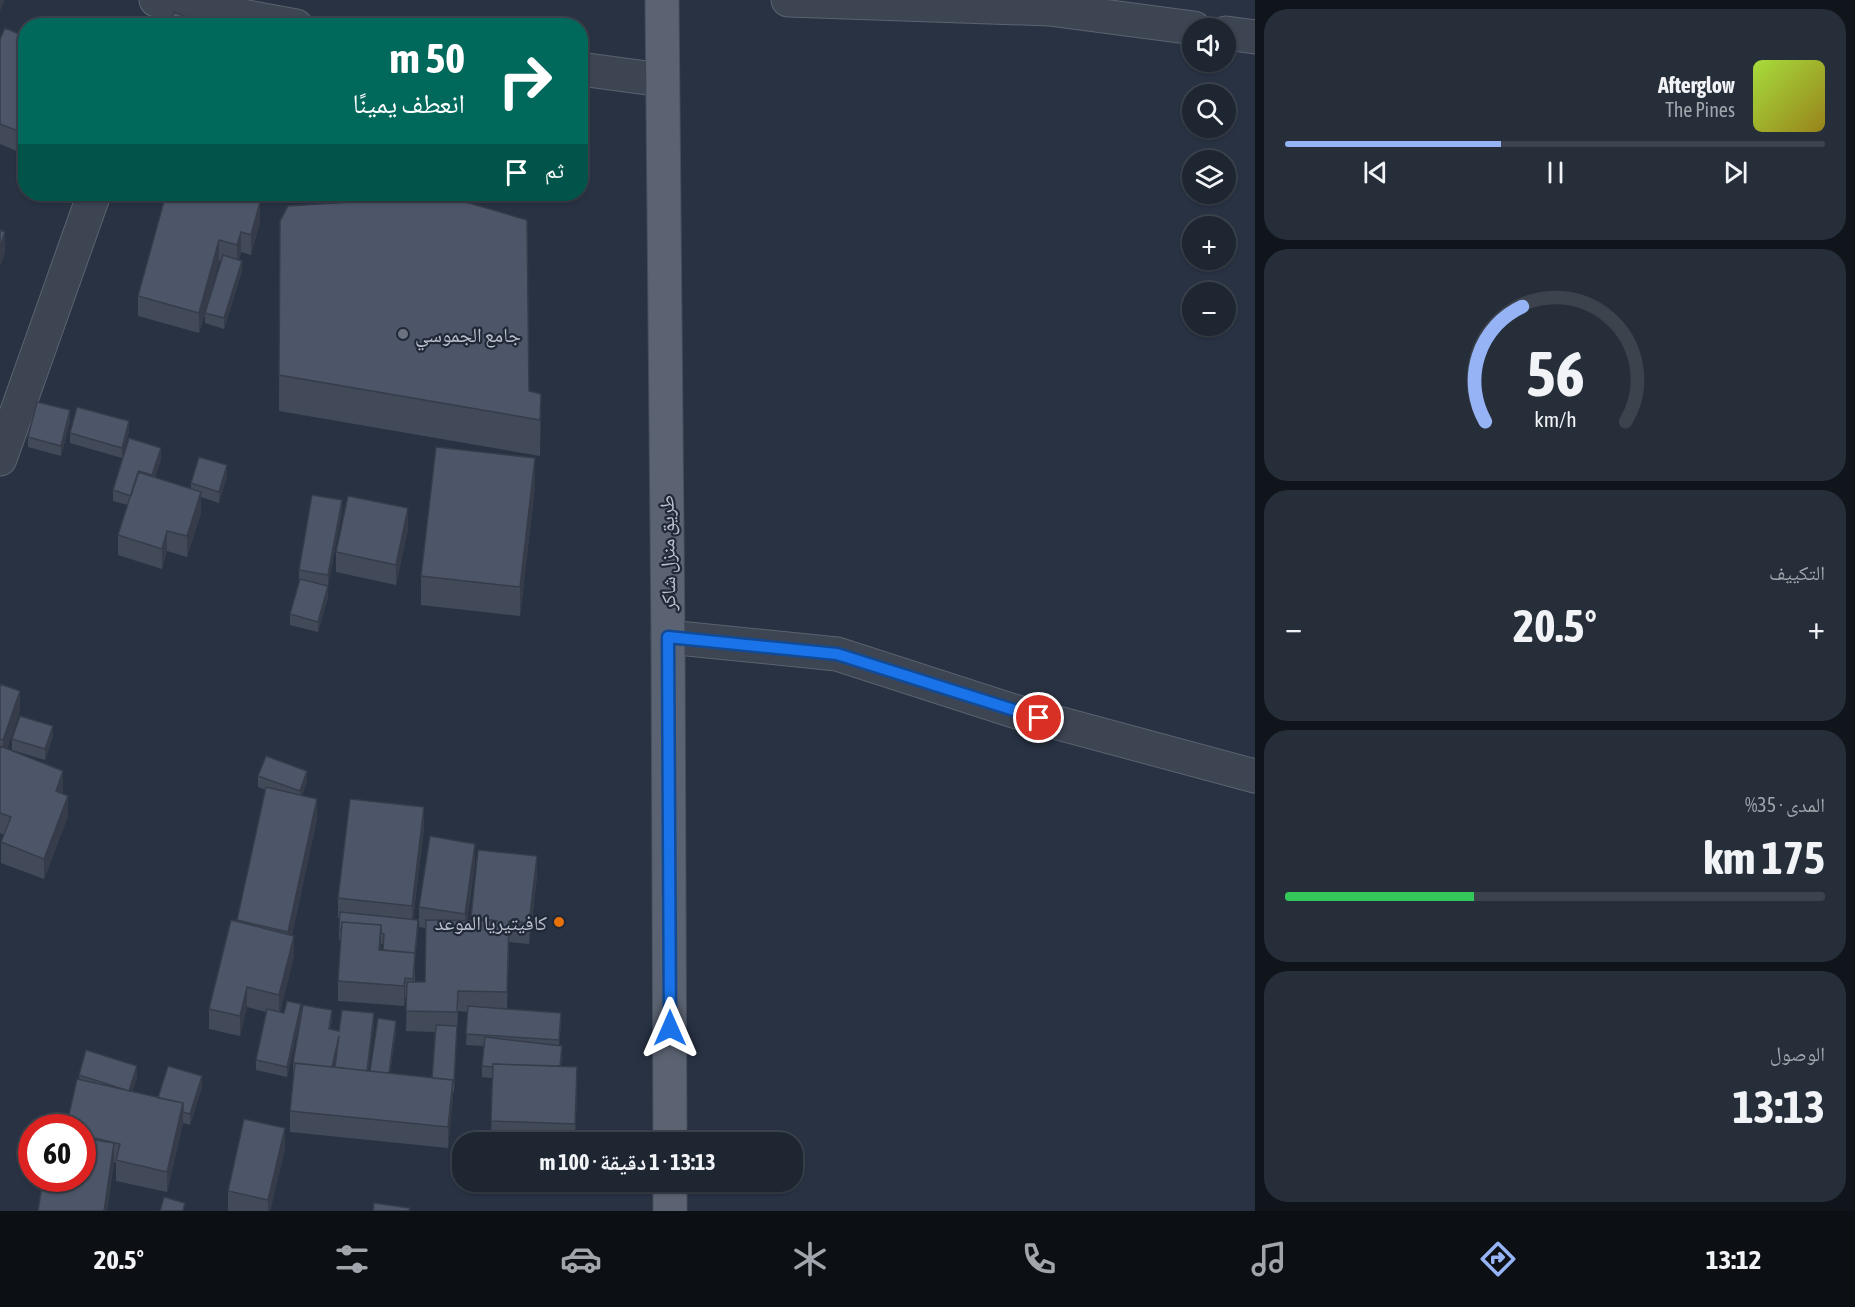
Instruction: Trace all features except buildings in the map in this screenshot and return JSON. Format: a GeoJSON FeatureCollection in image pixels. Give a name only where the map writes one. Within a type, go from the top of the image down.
{"type":"FeatureCollection","features":[{"type":"Feature","properties":{"kind":"main road","name":"طريق منزل شاكر"},"geometry":{"type":"LineString","coordinates":[[662,0],[670,1132]]}},
{"type":"Feature","properties":{"kind":"main road"},"geometry":{"type":"LineString","coordinates":[[670,1192],[670,1211]]}},
{"type":"Feature","properties":{"kind":"street"},"geometry":{"type":"LineString","coordinates":[[788,0],[1049,9],[1182,26]]}},
{"type":"Feature","properties":{"kind":"street"},"geometry":{"type":"LineString","coordinates":[[157,9],[231,18]]}},
{"type":"Feature","properties":{"kind":"street"},"geometry":{"type":"LineString","coordinates":[[1236,34],[1255,37]]}},
{"type":"Feature","properties":{"kind":"street"},"geometry":{"type":"LineString","coordinates":[[588,70],[662,80]]}},
{"type":"Feature","properties":{"kind":"street"},"geometry":{"type":"LineString","coordinates":[[0,459],[92,201]]}},
{"type":"Feature","properties":{"kind":"street"},"geometry":{"type":"LineString","coordinates":[[668,637],[837,654],[1017,712],[1255,776]]}},
{"type":"Feature","properties":{"kind":"place","name":"جامع الجموسي"},"geometry":{"type":"Point","coordinates":[403,334]}},
{"type":"Feature","properties":{"kind":"place","name":"كافيتيريا الموعد"},"geometry":{"type":"Point","coordinates":[559,922]}},
{"type":"Feature","properties":{"kind":"route"},"geometry":{"type":"LineString","coordinates":[[670,1028],[668,637],[837,654],[1039,718]]}}]}
